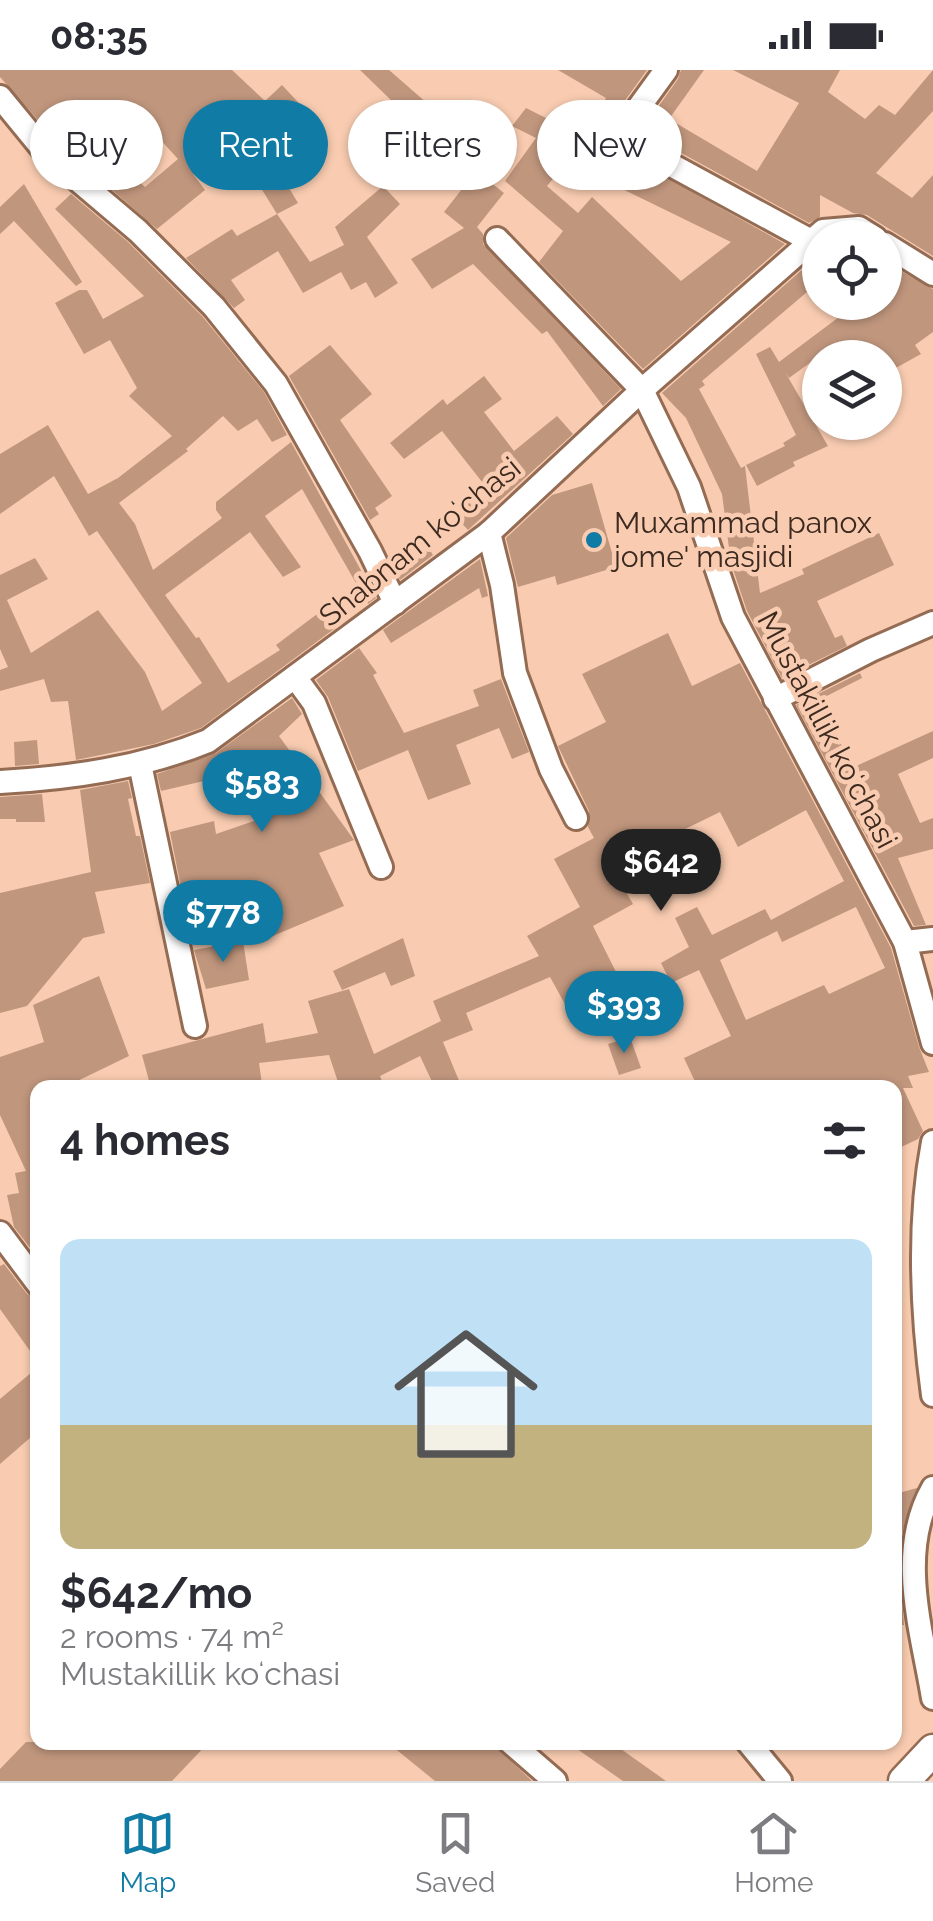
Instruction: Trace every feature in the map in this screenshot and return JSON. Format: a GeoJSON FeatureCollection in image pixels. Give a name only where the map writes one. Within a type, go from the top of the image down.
{"type":"FeatureCollection","features":[{"type":"Feature","properties":{"kind":"street"},"geometry":{"type":"LineString","coordinates":[[666,70],[626,124],[628,142],[802,235]]}},
{"type":"Feature","properties":{"kind":"street"},"geometry":{"type":"LineString","coordinates":[[0,97],[46,153],[138,231],[214,307],[276,384],[370,551],[394,604]]}},
{"type":"Feature","properties":{"kind":"street","name":"Mustakillik koʻchasi"},"geometry":{"type":"LineString","coordinates":[[497,239],[642,390],[689,486],[733,617],[905,942],[933,1043]]}},
{"type":"Feature","properties":{"kind":"street","name":"Shabnam koʻchasi"},"geometry":{"type":"LineString","coordinates":[[0,782],[59,779],[140,764],[168,758],[208,741],[489,533],[642,390],[802,249]]}},
{"type":"Feature","properties":{"kind":"street"},"geometry":{"type":"LineString","coordinates":[[902,255],[933,274]]}},
{"type":"Feature","properties":{"kind":"street"},"geometry":{"type":"LineString","coordinates":[[489,533],[502,585],[515,673],[551,769],[576,818]]}},
{"type":"Feature","properties":{"kind":"street"},"geometry":{"type":"LineString","coordinates":[[775,698],[933,623]]}},
{"type":"Feature","properties":{"kind":"street"},"geometry":{"type":"LineString","coordinates":[[296,677],[314,703],[381,867]]}},
{"type":"Feature","properties":{"kind":"street"},"geometry":{"type":"LineString","coordinates":[[140,764],[195,1026]]}},
{"type":"Feature","properties":{"kind":"street"},"geometry":{"type":"LineString","coordinates":[[905,942],[933,939]]}},
{"type":"Feature","properties":{"kind":"street"},"geometry":{"type":"LineString","coordinates":[[933,1142],[924,1190],[927,1353],[933,1395]]}},
{"type":"Feature","properties":{"kind":"street"},"geometry":{"type":"LineString","coordinates":[[0,1233],[30,1273]]}},
{"type":"Feature","properties":{"kind":"street"},"geometry":{"type":"LineString","coordinates":[[933,1488],[922,1508],[917,1531],[913,1581],[933,1698]]}},
{"type":"Feature","properties":{"kind":"street"},"geometry":{"type":"LineString","coordinates":[[519,1750],[556,1781]]}},
{"type":"Feature","properties":{"kind":"street"},"geometry":{"type":"LineString","coordinates":[[755,1750],[780,1781]]}},
{"type":"Feature","properties":{"kind":"street"},"geometry":{"type":"LineString","coordinates":[[904,1781],[933,1750]]}},
{"type":"Feature","properties":{"kind":"building"},"geometry":{"type":"Polygon","coordinates":[[[0,70],[232,70],[264,100],[183,100],[183,190],[205,190],[157,229],[112,190],[163,190],[163,172],[178,159],[163,143],[163,100],[30,100],[30,111],[0,77],[0,70]]]}},
{"type":"Feature","properties":{"kind":"building"},"geometry":{"type":"Polygon","coordinates":[[[360,70],[389,70],[423,100],[391,100],[360,70]]]}},
{"type":"Feature","properties":{"kind":"building"},"geometry":{"type":"Polygon","coordinates":[[[558,70],[647,70],[625,100],[605,100],[558,70]]]}},
{"type":"Feature","properties":{"kind":"building"},"geometry":{"type":"Polygon","coordinates":[[[681,70],[704,70],[682,101],[663,100],[681,70]]]}},
{"type":"Feature","properties":{"kind":"building"},"geometry":{"type":"Polygon","coordinates":[[[733,70],[840,70],[828,92],[865,119],[879,105],[895,115],[933,70],[933,111],[876,173],[912,198],[933,175],[933,256],[902,237],[902,220],[875,220],[820,195],[820,217],[804,220],[682,153],[682,127],[757,171],[799,103],[733,70]]]}},
{"type":"Feature","properties":{"kind":"building"},"geometry":{"type":"Polygon","coordinates":[[[282,85],[296,100],[266,100],[282,85]]]}},
{"type":"Feature","properties":{"kind":"building"},"geometry":{"type":"Polygon","coordinates":[[[526,108],[537,114],[537,190],[552,190],[578,213],[592,197],[681,281],[731,242],[624,190],[682,190],[682,186],[785,244],[643,369],[539,262],[563,231],[515,190],[517,164],[536,138],[517,128],[517,120],[526,108]]]}},
{"type":"Feature","properties":{"kind":"building"},"geometry":{"type":"Polygon","coordinates":[[[24,184],[82,282],[76,286],[14,221],[0,234],[0,207],[24,184]]]}},
{"type":"Feature","properties":{"kind":"building"},"geometry":{"type":"Polygon","coordinates":[[[262,190],[290,190],[298,203],[277,214],[262,190]]]}},
{"type":"Feature","properties":{"kind":"building"},"geometry":{"type":"Polygon","coordinates":[[[378,190],[387,190],[400,204],[367,237],[398,283],[375,298],[366,282],[351,290],[341,272],[303,293],[278,251],[231,280],[245,300],[234,308],[186,258],[232,229],[237,236],[277,214],[310,262],[344,245],[335,227],[378,190]]]}},
{"type":"Feature","properties":{"kind":"building"},"geometry":{"type":"Polygon","coordinates":[[[461,190],[504,193],[477,227],[483,234],[483,244],[621,389],[603,406],[547,331],[542,334],[473,264],[432,289],[411,259],[464,228],[444,212],[461,190]]]}},
{"type":"Feature","properties":{"kind":"building"},"geometry":{"type":"Polygon","coordinates":[[[71,194],[128,242],[203,317],[264,392],[287,435],[272,442],[257,419],[238,431],[223,416],[188,451],[119,503],[135,524],[153,570],[222,518],[216,502],[291,442],[376,598],[368,604],[302,489],[265,516],[301,567],[283,577],[250,532],[165,595],[199,637],[228,683],[280,650],[276,645],[329,605],[342,623],[201,728],[154,744],[76,760],[68,701],[51,702],[44,679],[0,691],[0,670],[8,667],[0,649],[0,575],[35,558],[48,579],[7,600],[31,653],[98,610],[145,672],[162,711],[202,683],[97,531],[89,536],[54,476],[0,514],[0,454],[48,425],[88,494],[118,478],[172,436],[129,396],[137,388],[110,340],[84,354],[55,303],[79,290],[87,290],[103,319],[144,296],[55,209],[71,194]]]}},
{"type":"Feature","properties":{"kind":"building"},"geometry":{"type":"Polygon","coordinates":[[[802,270],[802,296],[702,381],[705,385],[699,389],[741,468],[745,466],[760,593],[879,533],[894,565],[817,601],[835,638],[842,635],[847,646],[782,678],[747,611],[731,563],[722,494],[686,418],[662,393],[802,270]]]}},
{"type":"Feature","properties":{"kind":"building"},"geometry":{"type":"Polygon","coordinates":[[[902,272],[933,289],[933,332],[915,345],[921,354],[902,365],[902,340],[808,340],[835,320],[902,320],[902,272]]]}},
{"type":"Feature","properties":{"kind":"building"},"geometry":{"type":"Polygon","coordinates":[[[330,345],[372,394],[340,420],[392,496],[375,508],[379,514],[370,520],[289,376],[330,345]]]}},
{"type":"Feature","properties":{"kind":"building"},"geometry":{"type":"Polygon","coordinates":[[[802,345],[802,369],[789,378],[785,372],[802,401],[802,440],[825,440],[828,446],[793,462],[795,466],[757,486],[746,465],[785,446],[783,443],[796,435],[756,354],[770,347],[779,362],[802,345]]]}},
{"type":"Feature","properties":{"kind":"building"},"geometry":{"type":"Polygon","coordinates":[[[484,376],[502,399],[484,412],[514,451],[557,416],[573,434],[468,530],[454,515],[486,487],[442,431],[404,459],[390,443],[443,399],[447,405],[484,376]]]}},
{"type":"Feature","properties":{"kind":"building"},"geometry":{"type":"Polygon","coordinates":[[[592,483],[616,567],[557,585],[555,576],[518,587],[506,538],[552,495],[592,483]]]}},
{"type":"Feature","properties":{"kind":"building"},"geometry":{"type":"Polygon","coordinates":[[[425,543],[433,555],[400,580],[393,565],[425,543]]]}},
{"type":"Feature","properties":{"kind":"building"},"geometry":{"type":"Polygon","coordinates":[[[480,559],[488,596],[482,598],[479,588],[391,643],[383,630],[480,559]]]}},
{"type":"Feature","properties":{"kind":"building"},"geometry":{"type":"Polygon","coordinates":[[[668,633],[692,686],[740,663],[891,948],[929,1072],[908,1076],[913,1088],[903,1088],[923,1131],[918,1139],[902,1147],[902,1080],[694,1080],[684,1058],[731,1036],[699,970],[671,983],[661,963],[689,947],[675,918],[697,907],[712,935],[765,909],[771,920],[844,881],[806,810],[738,847],[720,812],[679,832],[692,853],[626,892],[633,904],[593,926],[619,978],[565,1004],[550,977],[466,1013],[473,1030],[443,1042],[459,1080],[431,1080],[420,1056],[380,1076],[382,1080],[337,1080],[329,1055],[259,1063],[261,1080],[149,1080],[142,1055],[263,1023],[266,1043],[318,1033],[308,1001],[349,989],[374,1054],[441,1021],[433,1001],[539,956],[527,936],[580,907],[554,859],[594,838],[588,827],[589,811],[558,746],[606,722],[582,674],[668,633]],[[856,907],[782,942],[777,931],[720,960],[746,1020],[824,985],[829,994],[885,968],[856,907]]]}},
{"type":"Feature","properties":{"kind":"building"},"geometry":{"type":"Polygon","coordinates":[[[359,648],[377,673],[373,675],[404,733],[479,706],[473,690],[501,679],[529,752],[512,759],[499,728],[456,745],[471,784],[428,800],[408,750],[358,771],[328,697],[316,680],[359,648]]]}},
{"type":"Feature","properties":{"kind":"building"},"geometry":{"type":"Polygon","coordinates":[[[860,673],[862,678],[817,701],[854,767],[933,731],[933,758],[898,774],[920,823],[933,818],[933,849],[898,858],[926,925],[914,926],[796,705],[860,673]]]}},
{"type":"Feature","properties":{"kind":"building"},"geometry":{"type":"Polygon","coordinates":[[[292,698],[302,714],[279,736],[354,840],[319,853],[344,906],[268,938],[219,897],[184,903],[170,832],[214,821],[216,834],[274,814],[246,763],[208,780],[161,791],[157,774],[216,753],[292,698]]]}},
{"type":"Feature","properties":{"kind":"building"},"geometry":{"type":"Polygon","coordinates":[[[37,740],[39,764],[15,766],[14,742],[37,740]]]}},
{"type":"Feature","properties":{"kind":"building"},"geometry":{"type":"Polygon","coordinates":[[[128,781],[132,798],[128,799],[150,883],[95,892],[105,933],[83,938],[27,1006],[0,1013],[0,893],[91,872],[80,790],[128,781]]]}},
{"type":"Feature","properties":{"kind":"building"},"geometry":{"type":"Polygon","coordinates":[[[42,794],[45,822],[0,819],[0,797],[42,794]]]}},
{"type":"Feature","properties":{"kind":"building"},"geometry":{"type":"Polygon","coordinates":[[[403,938],[415,976],[391,986],[385,972],[342,990],[333,971],[403,938]]]}},
{"type":"Feature","properties":{"kind":"building"},"geometry":{"type":"Polygon","coordinates":[[[243,941],[249,980],[206,989],[194,950],[243,941]]]}},
{"type":"Feature","properties":{"kind":"building"},"geometry":{"type":"Polygon","coordinates":[[[99,976],[129,1056],[80,1080],[30,1080],[30,1248],[14,1227],[7,1195],[19,1193],[15,1173],[26,1171],[0,1115],[0,1057],[44,1042],[33,1005],[99,976]]]}},
{"type":"Feature","properties":{"kind":"building"},"geometry":{"type":"Polygon","coordinates":[[[630,1037],[641,1068],[619,1075],[608,1044],[630,1037]]]}},
{"type":"Feature","properties":{"kind":"building"},"geometry":{"type":"Polygon","coordinates":[[[4,1264],[30,1295],[30,1351],[0,1309],[0,1266],[4,1264]]]}},
{"type":"Feature","properties":{"kind":"building"},"geometry":{"type":"Polygon","coordinates":[[[30,1374],[30,1438],[0,1464],[0,1399],[30,1374]]]}},
{"type":"Feature","properties":{"kind":"building"},"geometry":{"type":"Polygon","coordinates":[[[917,1488],[902,1534],[902,1492],[917,1488]]]}},
{"type":"Feature","properties":{"kind":"building"},"geometry":{"type":"Polygon","coordinates":[[[26,1742],[30,1742],[30,1750],[201,1750],[172,1781],[0,1781],[0,1769],[26,1742]]]}},
{"type":"Feature","properties":{"kind":"building"},"geometry":{"type":"Polygon","coordinates":[[[397,1750],[499,1750],[532,1781],[435,1781],[397,1750]]]}},
{"type":"Feature","properties":{"kind":"building"},"geometry":{"type":"Polygon","coordinates":[[[578,1750],[622,1750],[666,1781],[623,1781],[578,1750]]]}},
{"type":"Feature","properties":{"kind":"place","name":"Muxammad panox jome' masjidi"},"geometry":{"type":"Point","coordinates":[594,540]}}]}
